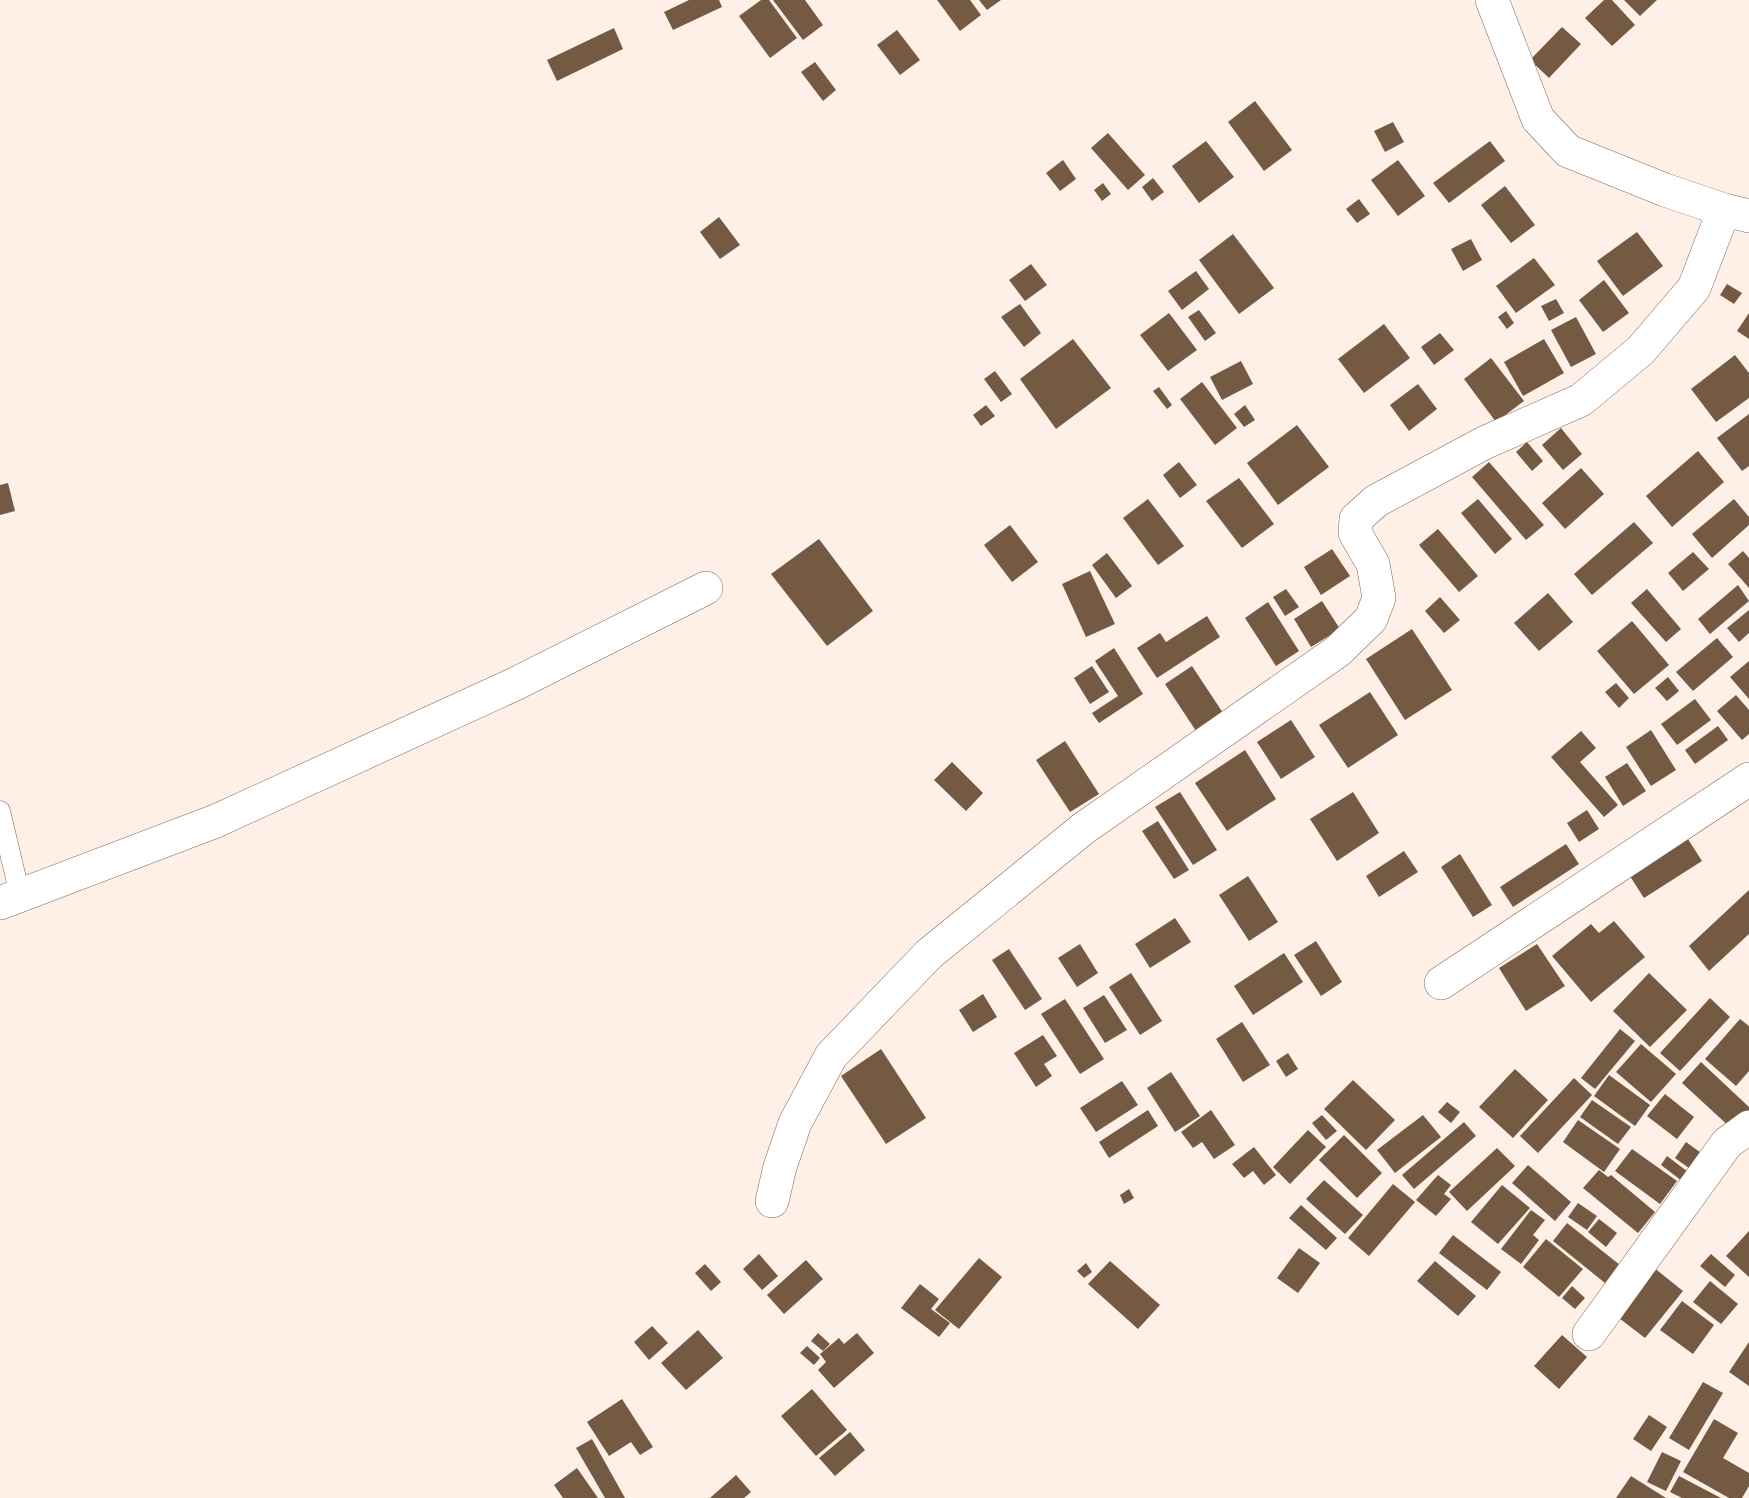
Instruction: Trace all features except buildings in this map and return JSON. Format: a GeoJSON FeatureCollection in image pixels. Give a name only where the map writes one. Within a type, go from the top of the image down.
{"type":"FeatureCollection","features":[{"type":"Feature","properties":{"kind":"street"},"geometry":{"type":"LineString","coordinates":[[772,1201],[780,1167],[795,1123],[831,1056],[921,962],[1084,828],[1338,651],[1371,620],[1379,598],[1373,564],[1355,533],[1356,519],[1376,501],[1484,443],[1581,400],[1641,350],[1694,288],[1736,213],[1654,186],[1568,151],[1538,119],[1492,0]]}},
{"type":"Feature","properties":{"kind":"street"},"geometry":{"type":"LineString","coordinates":[[10,899],[216,821],[515,684],[706,588]]}},
{"type":"Feature","properties":{"kind":"street"},"geometry":{"type":"LineString","coordinates":[[1441,983],[1749,779]]}},
{"type":"Feature","properties":{"kind":"street"},"geometry":{"type":"LineString","coordinates":[[1589,1334],[1727,1143],[1749,1127]]}},
{"type":"Feature","properties":{"kind":"lane"},"geometry":{"type":"LineString","coordinates":[[0,811],[10,899]]}}]}
